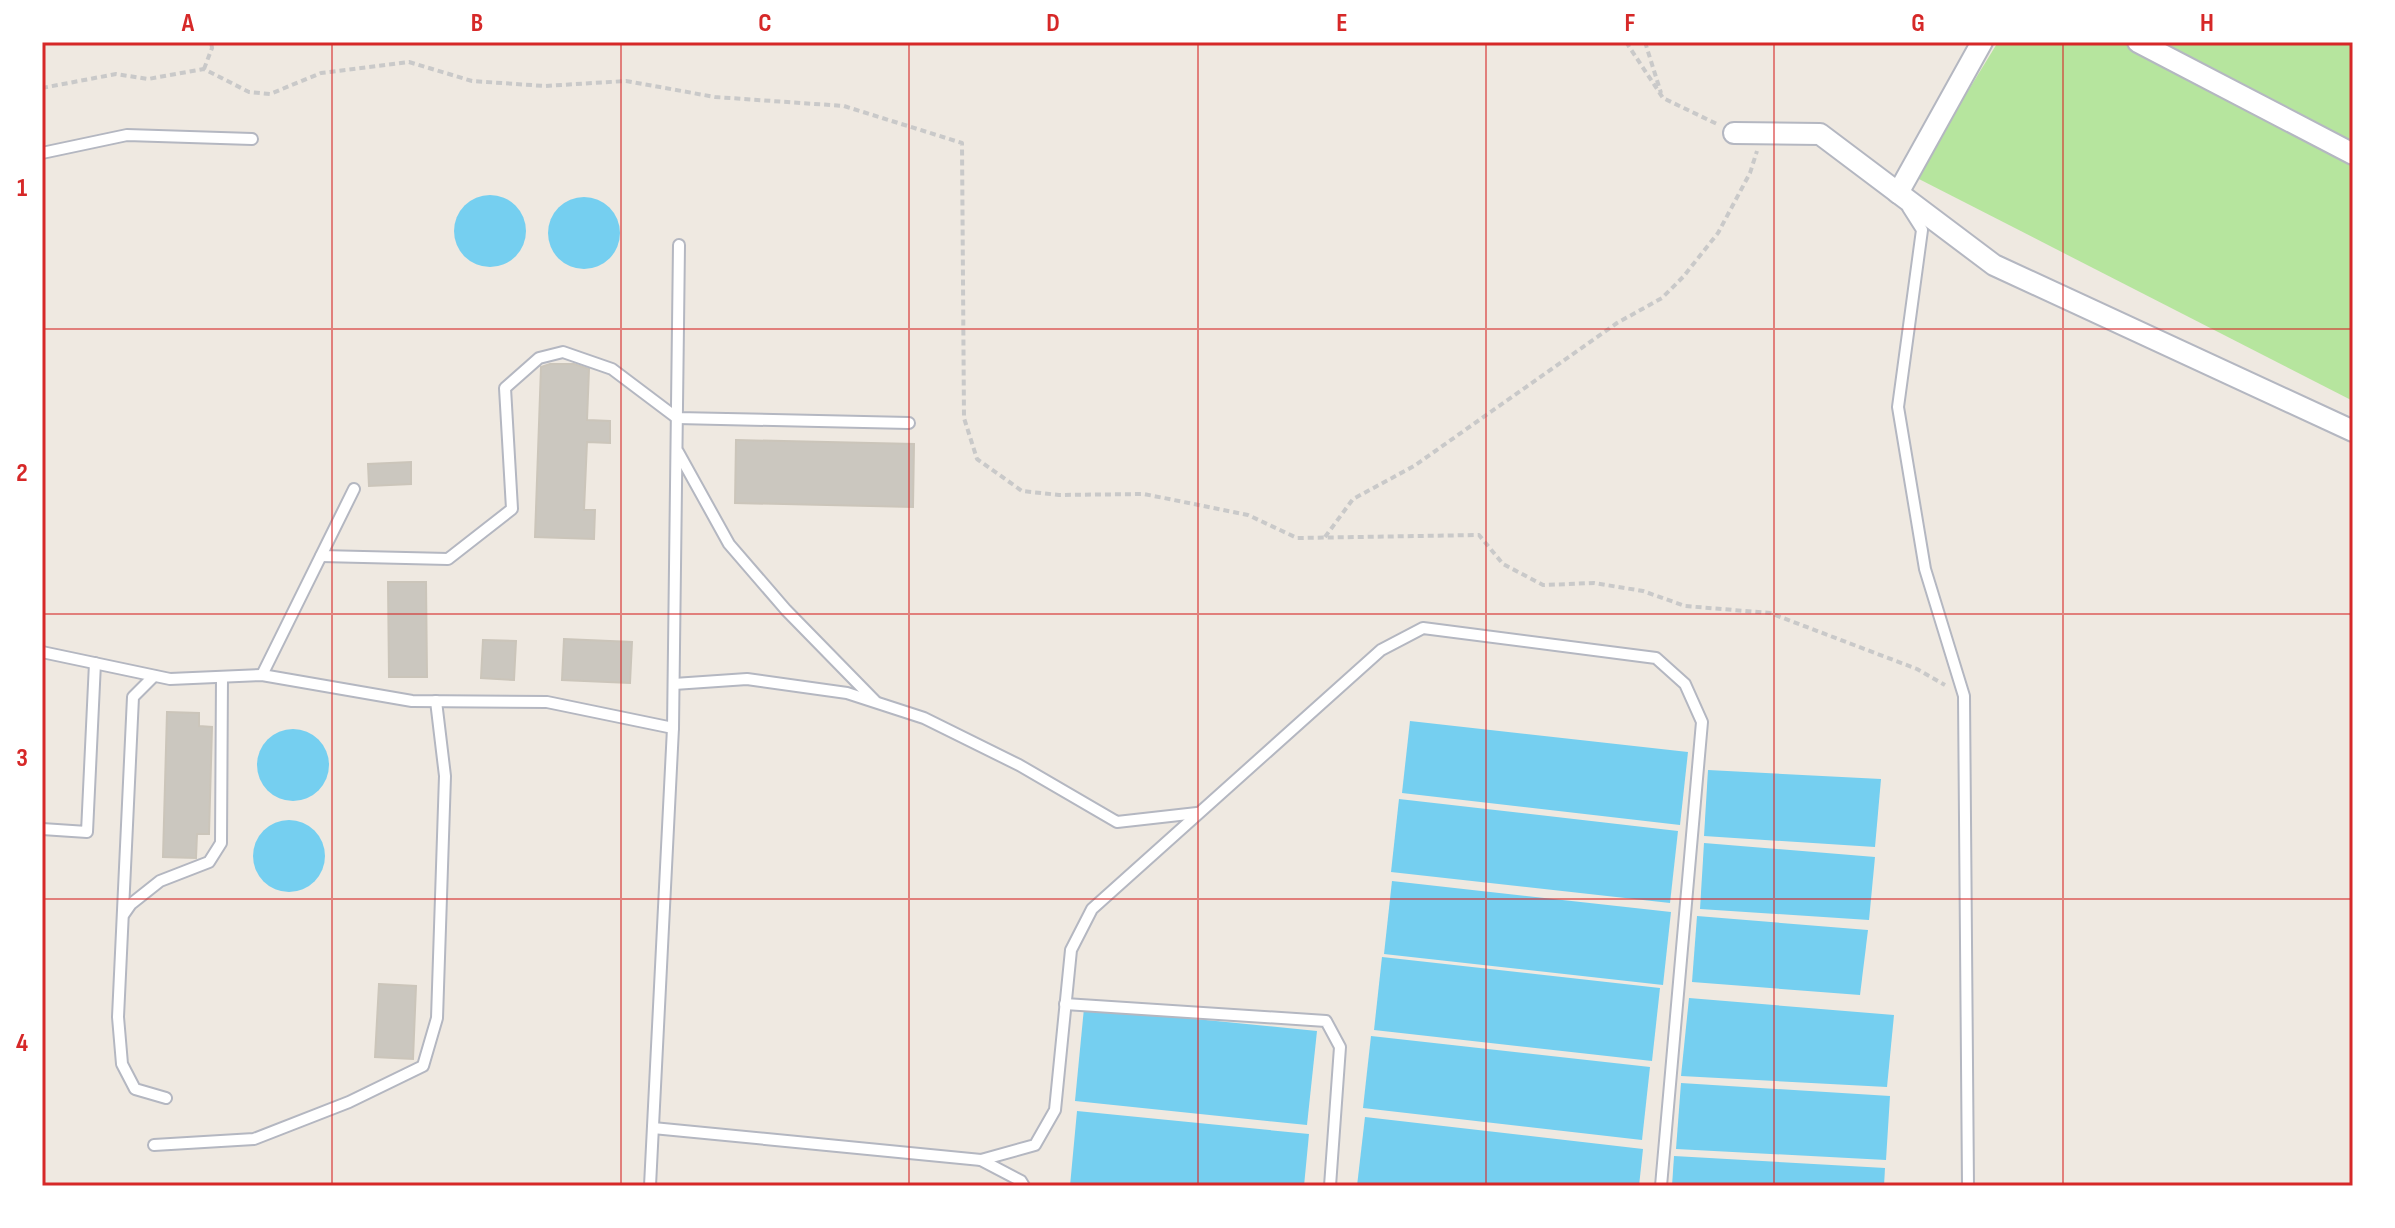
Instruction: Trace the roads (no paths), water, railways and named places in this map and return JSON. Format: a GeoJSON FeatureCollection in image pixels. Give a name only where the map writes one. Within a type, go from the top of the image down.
{"type":"FeatureCollection","features":[{"type":"Feature","properties":{"kind":"street"},"geometry":{"type":"LineString","coordinates":[[1898,193],[1982,42]]}},
{"type":"Feature","properties":{"kind":"street"},"geometry":{"type":"LineString","coordinates":[[2138,42],[2353,154]]}},
{"type":"Feature","properties":{"kind":"street"},"geometry":{"type":"LineString","coordinates":[[1734,133],[1820,134],[1994,265],[2353,431]]}},
{"type":"Feature","properties":{"kind":"lane"},"geometry":{"type":"LineString","coordinates":[[42,153],[127,135],[252,139]]}},
{"type":"Feature","properties":{"kind":"lane"},"geometry":{"type":"LineString","coordinates":[[1898,193],[1922,230],[1898,407],[1925,569],[1964,696],[1968,1186]]}},
{"type":"Feature","properties":{"kind":"lane"},"geometry":{"type":"LineString","coordinates":[[650,1186],[673,728],[679,245]]}},
{"type":"Feature","properties":{"kind":"lane"},"geometry":{"type":"LineString","coordinates":[[321,556],[448,559],[512,509],[505,388],[539,358],[563,352],[612,369],[677,418],[909,423]]}},
{"type":"Feature","properties":{"kind":"lane"},"geometry":{"type":"LineString","coordinates":[[676,448],[729,544],[786,610],[876,703]]}},
{"type":"Feature","properties":{"kind":"lane"},"geometry":{"type":"LineString","coordinates":[[262,675],[354,489]]}},
{"type":"Feature","properties":{"kind":"lane"},"geometry":{"type":"LineString","coordinates":[[653,1128],[981,1160],[1035,1145],[1055,1110],[1071,950],[1092,909],[1381,650],[1423,628],[1656,658],[1685,684],[1702,722],[1661,1186]]}},
{"type":"Feature","properties":{"kind":"lane"},"geometry":{"type":"LineString","coordinates":[[42,652],[170,679],[262,675],[412,701],[547,702],[673,728]]}},
{"type":"Feature","properties":{"kind":"lane"},"geometry":{"type":"LineString","coordinates":[[42,829],[87,832],[95,663]]}},
{"type":"Feature","properties":{"kind":"lane"},"geometry":{"type":"LineString","coordinates":[[154,676],[133,697],[118,1017],[122,1064],[135,1089],[166,1098]]}},
{"type":"Feature","properties":{"kind":"lane"},"geometry":{"type":"LineString","coordinates":[[123,916],[131,904],[160,881],[209,862],[221,843],[222,677]]}},
{"type":"Feature","properties":{"kind":"lane"},"geometry":{"type":"LineString","coordinates":[[674,684],[747,679],[847,693],[924,718],[1019,765],[1117,822],[1199,813]]}},
{"type":"Feature","properties":{"kind":"lane"},"geometry":{"type":"LineString","coordinates":[[154,1145],[254,1139],[349,1102],[423,1066],[437,1018],[445,776],[436,701]]}},
{"type":"Feature","properties":{"kind":"lane"},"geometry":{"type":"LineString","coordinates":[[1065,1004],[1326,1021],[1340,1047],[1330,1186]]}},
{"type":"Feature","properties":{"kind":"lane"},"geometry":{"type":"LineString","coordinates":[[981,1160],[1021,1181],[1024,1186]]}},
{"type":"Feature","properties":{"kind":"water"},"geometry":{"type":"Polygon","coordinates":[[[490,195],[510,201],[520,211],[526,231],[520,251],[510,261],[490,267],[470,261],[460,251],[454,231],[460,211],[470,201],[490,195]]]}},
{"type":"Feature","properties":{"kind":"water"},"geometry":{"type":"Polygon","coordinates":[[[584,197],[604,203],[614,213],[620,233],[614,253],[604,263],[584,269],[564,263],[554,253],[548,233],[554,213],[564,203],[584,197]]]}},
{"type":"Feature","properties":{"kind":"water"},"geometry":{"type":"Polygon","coordinates":[[[1410,721],[1688,752],[1680,825],[1402,793],[1410,721]]]}},
{"type":"Feature","properties":{"kind":"water"},"geometry":{"type":"Polygon","coordinates":[[[293,729],[313,735],[323,745],[329,765],[323,785],[313,795],[293,801],[273,795],[263,785],[257,765],[263,745],[273,735],[293,729]]]}},
{"type":"Feature","properties":{"kind":"water"},"geometry":{"type":"Polygon","coordinates":[[[1708,770],[1881,779],[1875,847],[1704,836],[1708,770]]]}},
{"type":"Feature","properties":{"kind":"water"},"geometry":{"type":"Polygon","coordinates":[[[1399,799],[1678,831],[1670,903],[1391,872],[1399,799]]]}},
{"type":"Feature","properties":{"kind":"water"},"geometry":{"type":"Polygon","coordinates":[[[289,820],[309,826],[319,836],[325,856],[319,876],[309,886],[289,892],[269,886],[259,876],[253,856],[259,836],[269,826],[289,820]]]}},
{"type":"Feature","properties":{"kind":"water"},"geometry":{"type":"Polygon","coordinates":[[[1704,843],[1875,857],[1869,920],[1700,909],[1704,843]]]}},
{"type":"Feature","properties":{"kind":"water"},"geometry":{"type":"Polygon","coordinates":[[[1392,881],[1671,912],[1663,985],[1384,954],[1392,881]]]}},
{"type":"Feature","properties":{"kind":"water"},"geometry":{"type":"Polygon","coordinates":[[[1697,916],[1868,930],[1860,995],[1692,982],[1697,916]]]}},
{"type":"Feature","properties":{"kind":"water"},"geometry":{"type":"Polygon","coordinates":[[[1382,957],[1660,988],[1652,1061],[1374,1030],[1382,957]]]}},
{"type":"Feature","properties":{"kind":"water"},"geometry":{"type":"Polygon","coordinates":[[[1689,998],[1894,1015],[1887,1087],[1681,1076],[1689,998]]]}},
{"type":"Feature","properties":{"kind":"water"},"geometry":{"type":"Polygon","coordinates":[[[1084,1008],[1317,1031],[1307,1125],[1075,1101],[1084,1008]]]}},
{"type":"Feature","properties":{"kind":"water"},"geometry":{"type":"Polygon","coordinates":[[[1371,1036],[1650,1067],[1642,1140],[1363,1108],[1371,1036]]]}},
{"type":"Feature","properties":{"kind":"water"},"geometry":{"type":"Polygon","coordinates":[[[1681,1083],[1890,1096],[1886,1160],[1676,1149],[1681,1083]]]}},
{"type":"Feature","properties":{"kind":"water"},"geometry":{"type":"Polygon","coordinates":[[[1077,1111],[1309,1134],[1304,1186],[1070,1186],[1077,1111]]]}},
{"type":"Feature","properties":{"kind":"water"},"geometry":{"type":"Polygon","coordinates":[[[1365,1117],[1643,1149],[1639,1186],[1357,1186],[1365,1117]]]}},
{"type":"Feature","properties":{"kind":"water"},"geometry":{"type":"Polygon","coordinates":[[[1674,1156],[1885,1168],[1884,1186],[1672,1186],[1674,1156]]]}}]}
